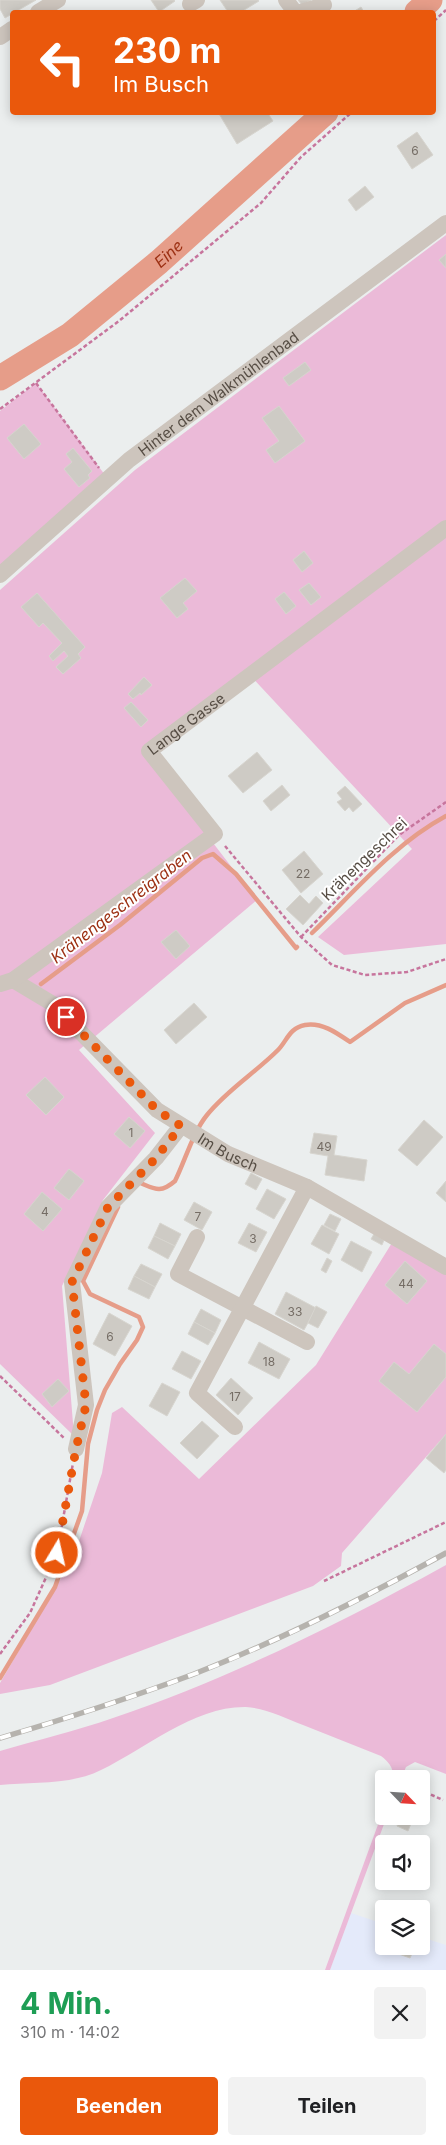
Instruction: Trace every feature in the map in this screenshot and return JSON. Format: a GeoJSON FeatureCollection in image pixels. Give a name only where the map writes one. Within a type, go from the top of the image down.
{"type":"FeatureCollection","features":[{"type":"Feature","properties":{"kind":"street"},"geometry":{"type":"LineString","coordinates":[[41,10],[58,0]]}},
{"type":"Feature","properties":{"kind":"street"},"geometry":{"type":"LineString","coordinates":[[308,10],[324,5]]}},
{"type":"Feature","properties":{"kind":"street","name":"Hinter dem Walkmühlenbad"},"geometry":{"type":"LineString","coordinates":[[0,575],[129,460],[446,223]]}},
{"type":"Feature","properties":{"kind":"street","name":"Lange Gasse"},"geometry":{"type":"LineString","coordinates":[[215,834],[149,751],[446,528]]}},
{"type":"Feature","properties":{"kind":"street"},"geometry":{"type":"LineString","coordinates":[[7,982],[215,834]]}},
{"type":"Feature","properties":{"kind":"street","name":"Im Busch"},"geometry":{"type":"LineString","coordinates":[[7,982],[53,1004],[157,1110],[228,1154],[307,1187],[446,1267]]}},
{"type":"Feature","properties":{"kind":"street"},"geometry":{"type":"LineString","coordinates":[[76,1449],[86,1405],[72,1282],[108,1207],[156,1158],[190,1131]]}},
{"type":"Feature","properties":{"kind":"street"},"geometry":{"type":"LineString","coordinates":[[235,1427],[197,1393],[307,1187]]}},
{"type":"Feature","properties":{"kind":"street"},"geometry":{"type":"LineString","coordinates":[[197,1237],[178,1274],[307,1342]]}},
{"type":"Feature","properties":{"kind":"path"},"geometry":{"type":"LineString","coordinates":[[436,19],[446,10]]}},
{"type":"Feature","properties":{"kind":"path"},"geometry":{"type":"LineString","coordinates":[[0,409],[119,321],[261,203],[301,157],[349,115]]}},
{"type":"Feature","properties":{"kind":"path"},"geometry":{"type":"LineString","coordinates":[[36,383],[108,479]]}},
{"type":"Feature","properties":{"kind":"path","name":"Krähengeschrei"},"geometry":{"type":"LineString","coordinates":[[301,937],[399,835],[446,802]]}},
{"type":"Feature","properties":{"kind":"path"},"geometry":{"type":"LineString","coordinates":[[215,834],[301,937],[332,964],[365,975],[407,972],[446,959]]}},
{"type":"Feature","properties":{"kind":"path"},"geometry":{"type":"LineString","coordinates":[[0,1376],[76,1449],[57,1553],[30,1613],[0,1654]]}},
{"type":"Feature","properties":{"kind":"path"},"geometry":{"type":"LineString","coordinates":[[324,1581],[446,1522]]}},
{"type":"Feature","properties":{"kind":"path"},"geometry":{"type":"LineString","coordinates":[[430,1794],[443,1800]]}},
{"type":"Feature","properties":{"kind":"shaded area"},"geometry":{"type":"Polygon","coordinates":[[[446,235],[446,944],[344,955],[318,937],[412,849],[247,672],[143,752],[257,900],[79,1050],[155,1133],[103,1200],[62,1286],[74,1436],[0,1364],[0,590],[135,470],[446,235]]]}},
{"type":"Feature","properties":{"kind":"shaded area"},"geometry":{"type":"Polygon","coordinates":[[[36,383],[108,479],[0,575],[0,411],[36,383]]]}},
{"type":"Feature","properties":{"kind":"shaded area"},"geometry":{"type":"Polygon","coordinates":[[[395,1238],[446,1273],[446,1434],[342,1553],[341,1566],[313,1586],[50,1685],[0,1694],[0,1683],[74,1556],[102,1473],[112,1413],[122,1407],[199,1479],[316,1365],[395,1238]]]}},
{"type":"Feature","properties":{"kind":"shaded area"},"geometry":{"type":"Polygon","coordinates":[[[446,1565],[446,1774],[415,1762],[406,1767],[405,1770],[392,1770],[381,1756],[275,1714],[246,1707],[208,1713],[189,1721],[90,1775],[65,1781],[0,1785],[0,1751],[99,1723],[156,1703],[241,1668],[365,1608],[446,1565]]]}},
{"type":"Feature","properties":{"kind":"shaded area"},"geometry":{"type":"Polygon","coordinates":[[[378,1825],[384,1825],[380,1835],[375,1835],[375,1848],[330,1970],[325,1970],[378,1825]]]}},
{"type":"Feature","properties":{"kind":"shaded area"},"geometry":{"type":"Polygon","coordinates":[[[351,1913],[375,1921],[375,1955],[430,1955],[430,1940],[446,1945],[446,1970],[330,1970],[351,1913]]]}},
{"type":"Feature","properties":{"kind":"building"},"geometry":{"type":"Polygon","coordinates":[[[0,0],[36,0],[19,10],[10,10],[10,15],[5,18],[0,9],[0,0]]]}},
{"type":"Feature","properties":{"kind":"building"},"geometry":{"type":"Polygon","coordinates":[[[151,0],[175,1],[162,10],[158,10],[151,0]]]}},
{"type":"Feature","properties":{"kind":"building"},"geometry":{"type":"Polygon","coordinates":[[[220,0],[259,1],[244,10],[227,10],[220,0]]]}},
{"type":"Feature","properties":{"kind":"building"},"geometry":{"type":"Polygon","coordinates":[[[298,0],[311,0],[302,5],[298,0]]]}},
{"type":"Feature","properties":{"kind":"building"},"geometry":{"type":"Polygon","coordinates":[[[220,115],[269,115],[273,121],[237,144],[220,115]]]}},
{"type":"Feature","properties":{"kind":"building"},"geometry":{"type":"Polygon","coordinates":[[[417,132],[433,155],[412,169],[397,146],[417,132]]]}},
{"type":"Feature","properties":{"kind":"building"},"geometry":{"type":"Polygon","coordinates":[[[365,186],[374,197],[356,211],[348,200],[365,186]]]}},
{"type":"Feature","properties":{"kind":"building"},"geometry":{"type":"Polygon","coordinates":[[[446,254],[446,268],[439,260],[446,254]]]}},
{"type":"Feature","properties":{"kind":"building"},"geometry":{"type":"Polygon","coordinates":[[[305,362],[311,370],[289,386],[283,378],[305,362]]]}},
{"type":"Feature","properties":{"kind":"building"},"geometry":{"type":"Polygon","coordinates":[[[279,406],[305,441],[275,463],[266,450],[279,441],[262,418],[279,406]]]}},
{"type":"Feature","properties":{"kind":"building"},"geometry":{"type":"Polygon","coordinates":[[[24,424],[41,444],[24,459],[7,438],[24,424]]]}},
{"type":"Feature","properties":{"kind":"building"},"geometry":{"type":"Polygon","coordinates":[[[73,448],[92,471],[88,475],[90,478],[79,487],[64,469],[72,462],[66,454],[73,448]]]}},
{"type":"Feature","properties":{"kind":"building"},"geometry":{"type":"Polygon","coordinates":[[[304,551],[313,563],[302,572],[293,560],[304,551]]]}},
{"type":"Feature","properties":{"kind":"building"},"geometry":{"type":"Polygon","coordinates":[[[185,578],[197,591],[183,603],[188,609],[177,618],[160,598],[185,578]]]}},
{"type":"Feature","properties":{"kind":"building"},"geometry":{"type":"Polygon","coordinates":[[[309,583],[321,597],[311,605],[299,590],[309,583]]]}},
{"type":"Feature","properties":{"kind":"building"},"geometry":{"type":"Polygon","coordinates":[[[284,592],[296,606],[286,614],[275,599],[284,592]]]}},
{"type":"Feature","properties":{"kind":"building"},"geometry":{"type":"Polygon","coordinates":[[[37,593],[85,647],[78,654],[81,658],[63,674],[56,667],[68,656],[64,651],[53,661],[49,656],[62,643],[43,623],[39,627],[21,607],[37,593]]]}},
{"type":"Feature","properties":{"kind":"building"},"geometry":{"type":"Polygon","coordinates":[[[144,677],[152,685],[141,695],[140,693],[133,699],[128,694],[144,677]]]}},
{"type":"Feature","properties":{"kind":"building"},"geometry":{"type":"Polygon","coordinates":[[[131,702],[148,720],[141,727],[124,708],[131,702]]]}},
{"type":"Feature","properties":{"kind":"building"},"geometry":{"type":"Polygon","coordinates":[[[257,752],[272,770],[243,793],[228,776],[257,752]]]}},
{"type":"Feature","properties":{"kind":"building"},"geometry":{"type":"Polygon","coordinates":[[[282,785],[290,795],[271,811],[263,801],[282,785]]]}},
{"type":"Feature","properties":{"kind":"building"},"geometry":{"type":"Polygon","coordinates":[[[345,786],[362,804],[353,812],[349,807],[345,811],[337,802],[342,799],[337,793],[345,786]]]}},
{"type":"Feature","properties":{"kind":"building"},"geometry":{"type":"Polygon","coordinates":[[[304,851],[323,874],[301,893],[282,870],[304,851]]]}},
{"type":"Feature","properties":{"kind":"building"},"geometry":{"type":"Polygon","coordinates":[[[300,895],[309,904],[316,896],[323,903],[303,925],[286,909],[300,895]]]}},
{"type":"Feature","properties":{"kind":"building"},"geometry":{"type":"Polygon","coordinates":[[[176,930],[190,946],[176,959],[161,942],[176,930]]]}},
{"type":"Feature","properties":{"kind":"building"},"geometry":{"type":"Polygon","coordinates":[[[194,1003],[207,1017],[176,1044],[164,1030],[194,1003]]]}},
{"type":"Feature","properties":{"kind":"building"},"geometry":{"type":"Polygon","coordinates":[[[45,1077],[64,1097],[46,1115],[26,1095],[45,1077]]]}},
{"type":"Feature","properties":{"kind":"building"},"geometry":{"type":"Polygon","coordinates":[[[129,1117],[145,1131],[130,1148],[114,1134],[129,1117]]]}},
{"type":"Feature","properties":{"kind":"building"},"geometry":{"type":"Polygon","coordinates":[[[424,1120],[443,1137],[417,1166],[398,1150],[424,1120]]]}},
{"type":"Feature","properties":{"kind":"building"},"geometry":{"type":"Polygon","coordinates":[[[314,1133],[337,1136],[334,1155],[367,1160],[364,1181],[325,1175],[328,1156],[310,1153],[314,1133]]]}},
{"type":"Feature","properties":{"kind":"building"},"geometry":{"type":"Polygon","coordinates":[[[69,1169],[84,1181],[69,1200],[54,1188],[69,1169]]]}},
{"type":"Feature","properties":{"kind":"building"},"geometry":{"type":"Polygon","coordinates":[[[251,1173],[262,1179],[256,1190],[245,1184],[251,1173]]]}},
{"type":"Feature","properties":{"kind":"building"},"geometry":{"type":"Polygon","coordinates":[[[446,1181],[446,1202],[436,1193],[446,1181]]]}},
{"type":"Feature","properties":{"kind":"building"},"geometry":{"type":"Polygon","coordinates":[[[267,1189],[286,1199],[274,1219],[256,1209],[267,1189]]]}},
{"type":"Feature","properties":{"kind":"building"},"geometry":{"type":"Polygon","coordinates":[[[42,1192],[62,1209],[43,1231],[24,1214],[42,1192]]]}},
{"type":"Feature","properties":{"kind":"building"},"geometry":{"type":"Polygon","coordinates":[[[194,1202],[212,1212],[202,1230],[184,1220],[194,1202]]]}},
{"type":"Feature","properties":{"kind":"building"},"geometry":{"type":"Polygon","coordinates":[[[330,1214],[341,1219],[335,1231],[324,1225],[330,1214]]]}},
{"type":"Feature","properties":{"kind":"building"},"geometry":{"type":"Polygon","coordinates":[[[160,1223],[181,1234],[175,1246],[154,1236],[160,1223]]]}},
{"type":"Feature","properties":{"kind":"building"},"geometry":{"type":"Polygon","coordinates":[[[249,1223],[267,1232],[256,1252],[238,1243],[249,1223]]]}},
{"type":"Feature","properties":{"kind":"building"},"geometry":{"type":"Polygon","coordinates":[[[322,1225],[339,1234],[329,1254],[311,1244],[322,1225]]]}},
{"type":"Feature","properties":{"kind":"building"},"geometry":{"type":"Polygon","coordinates":[[[374,1234],[384,1240],[382,1245],[371,1239],[374,1234]]]}},
{"type":"Feature","properties":{"kind":"building"},"geometry":{"type":"Polygon","coordinates":[[[154,1236],[175,1246],[168,1259],[148,1248],[154,1236]]]}},
{"type":"Feature","properties":{"kind":"building"},"geometry":{"type":"Polygon","coordinates":[[[351,1241],[372,1252],[362,1272],[341,1260],[351,1241]]]}},
{"type":"Feature","properties":{"kind":"building"},"geometry":{"type":"Polygon","coordinates":[[[327,1258],[332,1261],[326,1273],[321,1270],[327,1258]]]}},
{"type":"Feature","properties":{"kind":"building"},"geometry":{"type":"Polygon","coordinates":[[[405,1261],[427,1281],[407,1304],[385,1285],[405,1261]]]}},
{"type":"Feature","properties":{"kind":"building"},"geometry":{"type":"Polygon","coordinates":[[[141,1264],[162,1274],[155,1287],[134,1276],[141,1264]]]}},
{"type":"Feature","properties":{"kind":"building"},"geometry":{"type":"Polygon","coordinates":[[[134,1276],[155,1287],[149,1299],[128,1289],[134,1276]]]}},
{"type":"Feature","properties":{"kind":"building"},"geometry":{"type":"Polygon","coordinates":[[[286,1292],[316,1308],[304,1330],[275,1314],[286,1292]]]}},
{"type":"Feature","properties":{"kind":"building"},"geometry":{"type":"Polygon","coordinates":[[[316,1306],[327,1312],[318,1328],[308,1323],[316,1306]]]}},
{"type":"Feature","properties":{"kind":"building"},"geometry":{"type":"Polygon","coordinates":[[[201,1309],[221,1320],[215,1333],[194,1322],[201,1309]]]}},
{"type":"Feature","properties":{"kind":"building"},"geometry":{"type":"Polygon","coordinates":[[[109,1313],[132,1326],[115,1356],[93,1344],[109,1313]]]}},
{"type":"Feature","properties":{"kind":"building"},"geometry":{"type":"Polygon","coordinates":[[[194,1322],[215,1333],[208,1345],[188,1334],[194,1322]]]}},
{"type":"Feature","properties":{"kind":"building"},"geometry":{"type":"Polygon","coordinates":[[[259,1342],[290,1359],[279,1379],[248,1363],[259,1342]]]}},
{"type":"Feature","properties":{"kind":"building"},"geometry":{"type":"Polygon","coordinates":[[[434,1344],[446,1354],[446,1377],[417,1412],[379,1381],[394,1362],[409,1374],[434,1344]]]}},
{"type":"Feature","properties":{"kind":"building"},"geometry":{"type":"Polygon","coordinates":[[[182,1351],[201,1361],[191,1379],[172,1369],[182,1351]]]}},
{"type":"Feature","properties":{"kind":"building"},"geometry":{"type":"Polygon","coordinates":[[[231,1378],[253,1398],[238,1415],[216,1395],[231,1378]]]}},
{"type":"Feature","properties":{"kind":"building"},"geometry":{"type":"Polygon","coordinates":[[[58,1379],[69,1391],[52,1407],[42,1394],[58,1379]]]}},
{"type":"Feature","properties":{"kind":"building"},"geometry":{"type":"Polygon","coordinates":[[[162,1383],[180,1392],[167,1416],[149,1406],[162,1383]]]}},
{"type":"Feature","properties":{"kind":"building"},"geometry":{"type":"Polygon","coordinates":[[[202,1421],[219,1436],[197,1459],[180,1443],[202,1421]]]}},
{"type":"Feature","properties":{"kind":"building"},"geometry":{"type":"Polygon","coordinates":[[[446,1434],[446,1470],[444,1473],[426,1458],[446,1434]]]}},
{"type":"Feature","properties":{"kind":"building"},"geometry":{"type":"Polygon","coordinates":[[[397,1825],[410,1825],[408,1831],[397,1825]]]}},
{"type":"Feature","properties":{"kind":"waterway","name":"Eine"},"geometry":{"type":"LineString","coordinates":[[419,10],[430,0]]}},
{"type":"Feature","properties":{"kind":"waterway","name":"Eine"},"geometry":{"type":"LineString","coordinates":[[0,378],[70,335],[159,262],[323,115]]}},
{"type":"Feature","properties":{"kind":"waterway","name":"Krähengeschreigraben"},"geometry":{"type":"LineString","coordinates":[[312,933],[359,885],[409,840],[446,816]]}},
{"type":"Feature","properties":{"kind":"waterway","name":"Krähengeschreigraben"},"geometry":{"type":"LineString","coordinates":[[41,984],[120,925],[202,858],[213,854],[236,874],[297,947]]}},
{"type":"Feature","properties":{"kind":"waterway"},"geometry":{"type":"LineString","coordinates":[[138,1182],[149,1187],[161,1189],[175,1181],[193,1138],[207,1115],[223,1098],[278,1050],[295,1029],[305,1025],[317,1025],[329,1029],[350,1042],[405,1003],[446,985]]}},
{"type":"Feature","properties":{"kind":"waterway"},"geometry":{"type":"LineString","coordinates":[[0,1678],[55,1587],[82,1511],[88,1444],[97,1410],[105,1390],[137,1340],[143,1327],[139,1317],[90,1294],[83,1281],[118,1207]]}},
{"type":"Feature","properties":{"kind":"railway"},"geometry":{"type":"LineString","coordinates":[[0,1738],[122,1700],[226,1661],[322,1618],[446,1553]]}},
{"type":"Feature","properties":{"kind":"route"},"geometry":{"type":"LineString","coordinates":[[57,1553],[86,1405],[77,1341],[72,1282],[108,1207],[156,1158],[181,1126],[157,1110],[66,1017]]}}]}
